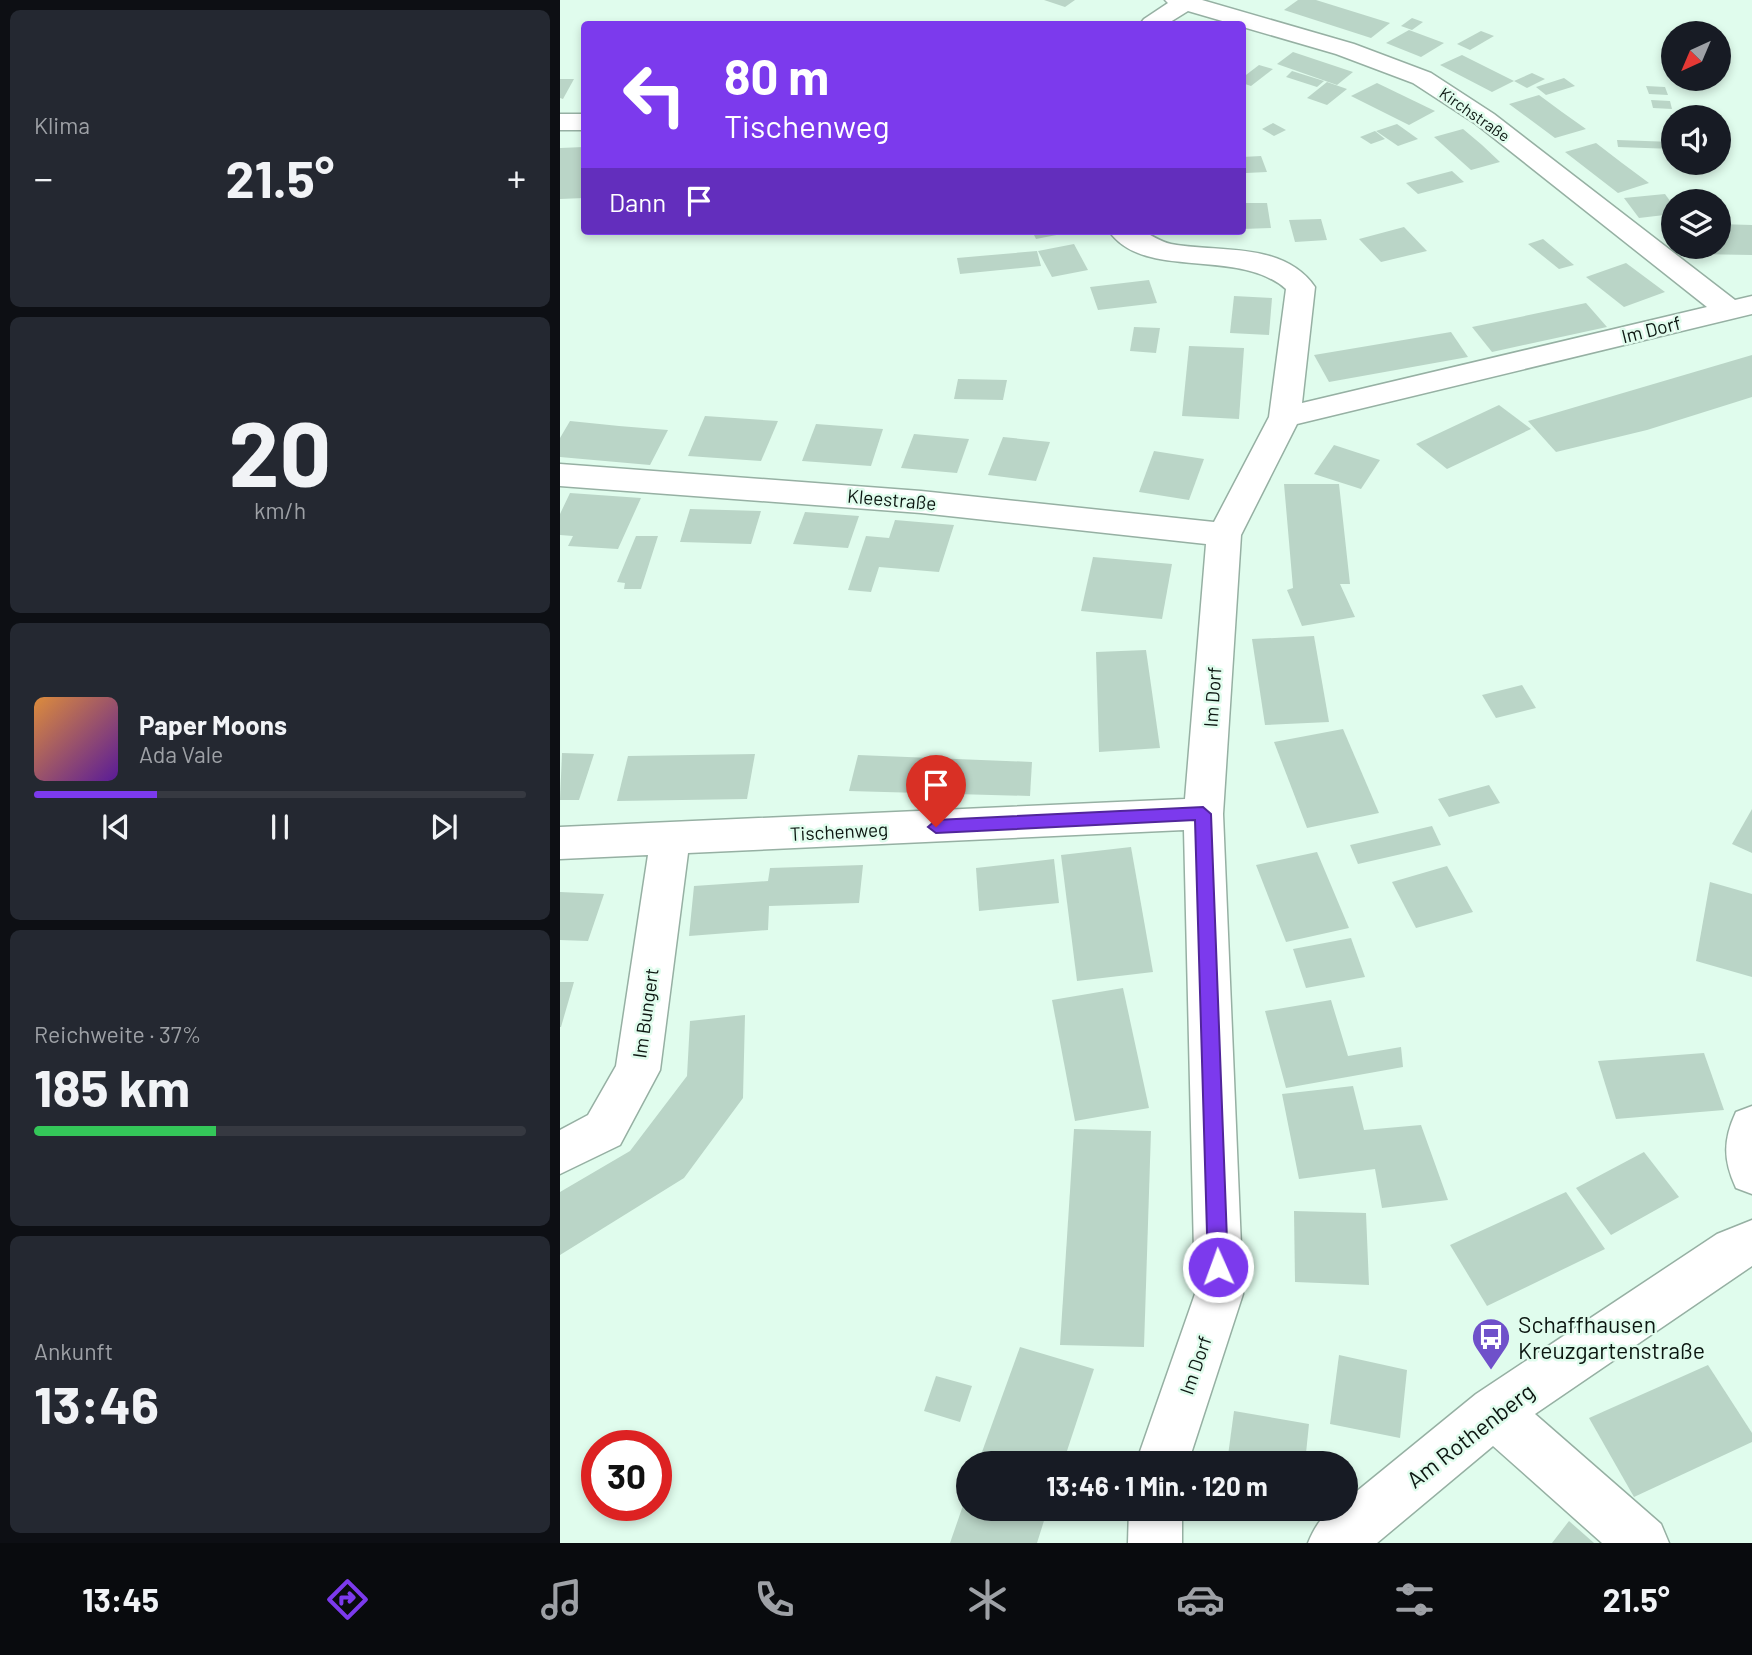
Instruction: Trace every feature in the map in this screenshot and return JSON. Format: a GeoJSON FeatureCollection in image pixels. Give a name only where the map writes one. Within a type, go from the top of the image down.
{"type":"FeatureCollection","features":[{"type":"Feature","properties":{"kind":"street"},"geometry":{"type":"LineString","coordinates":[[1156,21],[1184,1]]}},
{"type":"Feature","properties":{"kind":"street","name":"Kirchstraße"},"geometry":{"type":"LineString","coordinates":[[1184,1],[1345,49],[1422,78],[1485,118],[1740,307]]}},
{"type":"Feature","properties":{"kind":"street"},"geometry":{"type":"LineString","coordinates":[[560,122],[581,122]]}},
{"type":"Feature","properties":{"kind":"street"},"geometry":{"type":"LineString","coordinates":[[1127,235],[1136,243],[1167,252],[1257,261],[1289,273],[1301,287],[1285,417]]}},
{"type":"Feature","properties":{"kind":"street","name":"Im Dorf"},"geometry":{"type":"LineString","coordinates":[[1166,1451],[1219,1294],[1203,814],[1224,535],[1285,417],[1740,307]]}},
{"type":"Feature","properties":{"kind":"street","name":"Kleestraße"},"geometry":{"type":"LineString","coordinates":[[560,475],[907,500],[1224,535]]}},
{"type":"Feature","properties":{"kind":"street","name":"Tischenweg"},"geometry":{"type":"LineString","coordinates":[[560,843],[1203,814]]}},
{"type":"Feature","properties":{"kind":"street","name":"Im Bungert"},"geometry":{"type":"LineString","coordinates":[[560,1153],[604,1130],[638,1070],[670,839]]}},
{"type":"Feature","properties":{"kind":"street"},"geometry":{"type":"LineString","coordinates":[[1752,1128],[1748,1143],[1752,1173]]}},
{"type":"Feature","properties":{"kind":"street","name":"Am Rothenberg"},"geometry":{"type":"LineString","coordinates":[[1335,1543],[1494,1412],[1655,1301],[1734,1250],[1752,1243]]}},
{"type":"Feature","properties":{"kind":"street"},"geometry":{"type":"LineString","coordinates":[[1494,1412],[1642,1543]]}},
{"type":"Feature","properties":{"kind":"street"},"geometry":{"type":"LineString","coordinates":[[1154,1543],[1155,1521]]}},
{"type":"Feature","properties":{"kind":"building"},"geometry":{"type":"Polygon","coordinates":[[[1044,0],[1075,0],[1065,7],[1044,0]]]}},
{"type":"Feature","properties":{"kind":"building"},"geometry":{"type":"Polygon","coordinates":[[[1298,0],[1316,0],[1390,23],[1371,38],[1284,10],[1298,0]]]}},
{"type":"Feature","properties":{"kind":"building"},"geometry":{"type":"Polygon","coordinates":[[[1412,18],[1423,22],[1412,30],[1401,26],[1412,18]]]}},
{"type":"Feature","properties":{"kind":"building"},"geometry":{"type":"Polygon","coordinates":[[[1409,30],[1444,43],[1421,57],[1386,43],[1409,30]]]}},
{"type":"Feature","properties":{"kind":"building"},"geometry":{"type":"Polygon","coordinates":[[[1481,31],[1494,36],[1470,50],[1457,44],[1481,31]]]}},
{"type":"Feature","properties":{"kind":"building"},"geometry":{"type":"Polygon","coordinates":[[[1293,52],[1353,72],[1337,85],[1277,64],[1293,52]]]}},
{"type":"Feature","properties":{"kind":"building"},"geometry":{"type":"Polygon","coordinates":[[[1462,55],[1514,81],[1492,92],[1440,65],[1462,55]]]}},
{"type":"Feature","properties":{"kind":"building"},"geometry":{"type":"Polygon","coordinates":[[[1259,65],[1273,69],[1251,86],[1246,84],[1246,75],[1259,65]]]}},
{"type":"Feature","properties":{"kind":"building"},"geometry":{"type":"Polygon","coordinates":[[[1292,71],[1324,81],[1317,87],[1286,77],[1292,71]]]}},
{"type":"Feature","properties":{"kind":"building"},"geometry":{"type":"Polygon","coordinates":[[[1532,73],[1545,79],[1527,88],[1514,81],[1532,73]]]}},
{"type":"Feature","properties":{"kind":"building"},"geometry":{"type":"Polygon","coordinates":[[[1564,78],[1575,86],[1546,95],[1536,87],[1564,78]]]}},
{"type":"Feature","properties":{"kind":"building"},"geometry":{"type":"Polygon","coordinates":[[[560,79],[574,79],[563,99],[560,98],[560,79]]]}},
{"type":"Feature","properties":{"kind":"building"},"geometry":{"type":"Polygon","coordinates":[[[1327,82],[1347,89],[1327,105],[1307,98],[1327,82]]]}},
{"type":"Feature","properties":{"kind":"building"},"geometry":{"type":"Polygon","coordinates":[[[1377,83],[1435,111],[1409,125],[1351,96],[1377,83]]]}},
{"type":"Feature","properties":{"kind":"building"},"geometry":{"type":"Polygon","coordinates":[[[1646,86],[1661,87],[1661,91],[1666,91],[1668,95],[1649,94],[1646,86]]]}},
{"type":"Feature","properties":{"kind":"building"},"geometry":{"type":"Polygon","coordinates":[[[1539,95],[1586,129],[1555,138],[1509,104],[1539,95]]]}},
{"type":"Feature","properties":{"kind":"building"},"geometry":{"type":"Polygon","coordinates":[[[1651,100],[1670,101],[1671,105],[1653,108],[1651,100]]]}},
{"type":"Feature","properties":{"kind":"building"},"geometry":{"type":"Polygon","coordinates":[[[1273,123],[1286,130],[1274,136],[1262,129],[1273,123]]]}},
{"type":"Feature","properties":{"kind":"building"},"geometry":{"type":"Polygon","coordinates":[[[1397,124],[1418,139],[1398,146],[1376,131],[1397,124]]]}},
{"type":"Feature","properties":{"kind":"building"},"geometry":{"type":"Polygon","coordinates":[[[1463,129],[1500,162],[1471,170],[1434,137],[1463,129]]]}},
{"type":"Feature","properties":{"kind":"building"},"geometry":{"type":"Polygon","coordinates":[[[1375,131],[1385,139],[1371,144],[1360,137],[1375,131]]]}},
{"type":"Feature","properties":{"kind":"building"},"geometry":{"type":"Polygon","coordinates":[[[1617,140],[1661,142],[1661,149],[1618,147],[1617,140]]]}},
{"type":"Feature","properties":{"kind":"building"},"geometry":{"type":"Polygon","coordinates":[[[1596,143],[1649,183],[1618,193],[1565,152],[1596,143]]]}},
{"type":"Feature","properties":{"kind":"building"},"geometry":{"type":"Polygon","coordinates":[[[581,147],[581,198],[560,199],[560,148],[581,147]]]}},
{"type":"Feature","properties":{"kind":"building"},"geometry":{"type":"Polygon","coordinates":[[[1261,156],[1267,172],[1246,173],[1246,157],[1261,156]]]}},
{"type":"Feature","properties":{"kind":"building"},"geometry":{"type":"Polygon","coordinates":[[[1452,171],[1464,182],[1418,194],[1406,183],[1452,171]]]}},
{"type":"Feature","properties":{"kind":"building"},"geometry":{"type":"Polygon","coordinates":[[[1661,194],[1661,215],[1639,218],[1624,198],[1661,194]]]}},
{"type":"Feature","properties":{"kind":"building"},"geometry":{"type":"Polygon","coordinates":[[[1246,203],[1267,203],[1271,228],[1246,229],[1246,203]]]}},
{"type":"Feature","properties":{"kind":"building"},"geometry":{"type":"Polygon","coordinates":[[[1321,219],[1327,240],[1295,242],[1289,220],[1321,219]]]}},
{"type":"Feature","properties":{"kind":"building"},"geometry":{"type":"Polygon","coordinates":[[[1731,224],[1752,225],[1752,255],[1731,255],[1731,224]]]}},
{"type":"Feature","properties":{"kind":"building"},"geometry":{"type":"Polygon","coordinates":[[[1404,227],[1427,251],[1381,262],[1359,239],[1404,227]]]}},
{"type":"Feature","properties":{"kind":"building"},"geometry":{"type":"Polygon","coordinates":[[[1034,235],[1057,235],[1036,239],[1034,235]]]}},
{"type":"Feature","properties":{"kind":"building"},"geometry":{"type":"Polygon","coordinates":[[[1543,239],[1574,265],[1559,269],[1528,244],[1543,239]]]}},
{"type":"Feature","properties":{"kind":"building"},"geometry":{"type":"Polygon","coordinates":[[[1074,244],[1088,270],[1052,277],[1038,251],[1074,244]]]}},
{"type":"Feature","properties":{"kind":"building"},"geometry":{"type":"Polygon","coordinates":[[[1037,251],[1041,266],[960,274],[957,258],[1037,251]]]}},
{"type":"Feature","properties":{"kind":"building"},"geometry":{"type":"Polygon","coordinates":[[[1626,263],[1665,292],[1624,307],[1586,277],[1626,263]]]}},
{"type":"Feature","properties":{"kind":"building"},"geometry":{"type":"Polygon","coordinates":[[[1149,280],[1157,303],[1098,310],[1090,287],[1149,280]]]}},
{"type":"Feature","properties":{"kind":"building"},"geometry":{"type":"Polygon","coordinates":[[[1234,296],[1272,298],[1269,335],[1230,333],[1234,296]]]}},
{"type":"Feature","properties":{"kind":"building"},"geometry":{"type":"Polygon","coordinates":[[[1586,303],[1607,327],[1492,352],[1472,327],[1586,303]]]}},
{"type":"Feature","properties":{"kind":"building"},"geometry":{"type":"Polygon","coordinates":[[[1134,327],[1160,328],[1156,353],[1130,351],[1134,327]]]}},
{"type":"Feature","properties":{"kind":"building"},"geometry":{"type":"Polygon","coordinates":[[[1451,332],[1468,357],[1329,382],[1314,355],[1451,332]]]}},
{"type":"Feature","properties":{"kind":"building"},"geometry":{"type":"Polygon","coordinates":[[[1189,346],[1244,348],[1239,419],[1182,416],[1189,346]]]}},
{"type":"Feature","properties":{"kind":"building"},"geometry":{"type":"Polygon","coordinates":[[[1752,355],[1752,397],[1647,430],[1556,452],[1528,421],[1752,355]]]}},
{"type":"Feature","properties":{"kind":"building"},"geometry":{"type":"Polygon","coordinates":[[[958,379],[1007,380],[1003,400],[954,399],[958,379]]]}},
{"type":"Feature","properties":{"kind":"building"},"geometry":{"type":"Polygon","coordinates":[[[1499,405],[1531,429],[1447,469],[1416,444],[1499,405]]]}},
{"type":"Feature","properties":{"kind":"building"},"geometry":{"type":"Polygon","coordinates":[[[705,416],[778,421],[761,461],[688,456],[705,416]]]}},
{"type":"Feature","properties":{"kind":"building"},"geometry":{"type":"Polygon","coordinates":[[[570,421],[668,430],[650,465],[560,457],[560,438],[570,421]]]}},
{"type":"Feature","properties":{"kind":"building"},"geometry":{"type":"Polygon","coordinates":[[[816,424],[883,429],[871,466],[802,461],[816,424]]]}},
{"type":"Feature","properties":{"kind":"building"},"geometry":{"type":"Polygon","coordinates":[[[914,434],[969,439],[957,473],[901,468],[914,434]]]}},
{"type":"Feature","properties":{"kind":"building"},"geometry":{"type":"Polygon","coordinates":[[[1003,437],[1050,442],[1036,481],[988,475],[1003,437]]]}},
{"type":"Feature","properties":{"kind":"building"},"geometry":{"type":"Polygon","coordinates":[[[1334,445],[1380,460],[1361,489],[1314,474],[1334,445]]]}},
{"type":"Feature","properties":{"kind":"building"},"geometry":{"type":"Polygon","coordinates":[[[1154,451],[1204,459],[1189,500],[1139,492],[1154,451]]]}},
{"type":"Feature","properties":{"kind":"building"},"geometry":{"type":"Polygon","coordinates":[[[1284,484],[1339,484],[1350,584],[1340,584],[1355,617],[1302,626],[1287,590],[1293,588],[1284,484]]]}},
{"type":"Feature","properties":{"kind":"building"},"geometry":{"type":"Polygon","coordinates":[[[570,493],[641,498],[618,549],[568,546],[573,536],[560,535],[560,514],[570,493]]]}},
{"type":"Feature","properties":{"kind":"building"},"geometry":{"type":"Polygon","coordinates":[[[690,509],[761,511],[751,544],[680,542],[690,509]]]}},
{"type":"Feature","properties":{"kind":"building"},"geometry":{"type":"Polygon","coordinates":[[[805,512],[859,516],[848,548],[793,544],[805,512]]]}},
{"type":"Feature","properties":{"kind":"building"},"geometry":{"type":"Polygon","coordinates":[[[895,520],[954,525],[939,572],[879,567],[871,592],[848,590],[866,536],[889,538],[895,520]]]}},
{"type":"Feature","properties":{"kind":"building"},"geometry":{"type":"Polygon","coordinates":[[[636,536],[658,536],[641,589],[624,589],[625,583],[617,582],[636,536]]]}},
{"type":"Feature","properties":{"kind":"building"},"geometry":{"type":"Polygon","coordinates":[[[1093,557],[1172,564],[1162,619],[1081,611],[1093,557]]]}},
{"type":"Feature","properties":{"kind":"building"},"geometry":{"type":"Polygon","coordinates":[[[1314,636],[1329,722],[1265,725],[1252,639],[1314,636]]]}},
{"type":"Feature","properties":{"kind":"building"},"geometry":{"type":"Polygon","coordinates":[[[1146,650],[1160,748],[1099,752],[1096,652],[1146,650]]]}},
{"type":"Feature","properties":{"kind":"building"},"geometry":{"type":"Polygon","coordinates":[[[1522,685],[1536,708],[1496,718],[1482,695],[1522,685]]]}},
{"type":"Feature","properties":{"kind":"building"},"geometry":{"type":"Polygon","coordinates":[[[1343,729],[1379,813],[1307,828],[1274,742],[1343,729]]]}},
{"type":"Feature","properties":{"kind":"building"},"geometry":{"type":"Polygon","coordinates":[[[562,753],[594,754],[579,800],[560,800],[562,753]]]}},
{"type":"Feature","properties":{"kind":"building"},"geometry":{"type":"Polygon","coordinates":[[[755,754],[747,799],[617,801],[628,756],[755,754]]]}},
{"type":"Feature","properties":{"kind":"building"},"geometry":{"type":"Polygon","coordinates":[[[858,755],[1032,762],[1030,796],[849,791],[858,755]]]}},
{"type":"Feature","properties":{"kind":"building"},"geometry":{"type":"Polygon","coordinates":[[[1489,785],[1500,803],[1449,817],[1438,799],[1489,785]]]}},
{"type":"Feature","properties":{"kind":"building"},"geometry":{"type":"Polygon","coordinates":[[[1752,809],[1752,853],[1732,844],[1752,809]]]}},
{"type":"Feature","properties":{"kind":"building"},"geometry":{"type":"Polygon","coordinates":[[[1432,826],[1441,845],[1358,864],[1350,845],[1432,826]]]}},
{"type":"Feature","properties":{"kind":"building"},"geometry":{"type":"Polygon","coordinates":[[[1131,847],[1153,972],[1077,981],[1061,855],[1131,847]]]}},
{"type":"Feature","properties":{"kind":"building"},"geometry":{"type":"Polygon","coordinates":[[[1317,852],[1349,928],[1286,942],[1256,865],[1317,852]]]}},
{"type":"Feature","properties":{"kind":"building"},"geometry":{"type":"Polygon","coordinates":[[[1054,859],[1059,903],[979,911],[976,868],[1054,859]]]}},
{"type":"Feature","properties":{"kind":"building"},"geometry":{"type":"Polygon","coordinates":[[[863,865],[859,903],[769,906],[768,930],[689,936],[694,886],[768,881],[770,868],[863,865]]]}},
{"type":"Feature","properties":{"kind":"building"},"geometry":{"type":"Polygon","coordinates":[[[1447,866],[1473,912],[1416,928],[1392,882],[1447,866]]]}},
{"type":"Feature","properties":{"kind":"building"},"geometry":{"type":"Polygon","coordinates":[[[1710,882],[1752,894],[1752,977],[1696,961],[1710,882]]]}},
{"type":"Feature","properties":{"kind":"building"},"geometry":{"type":"Polygon","coordinates":[[[560,892],[604,894],[588,941],[560,940],[560,892]]]}},
{"type":"Feature","properties":{"kind":"building"},"geometry":{"type":"Polygon","coordinates":[[[1351,938],[1365,977],[1306,988],[1293,949],[1351,938]]]}},
{"type":"Feature","properties":{"kind":"building"},"geometry":{"type":"Polygon","coordinates":[[[560,982],[574,982],[561,1027],[560,1027],[560,982]]]}},
{"type":"Feature","properties":{"kind":"building"},"geometry":{"type":"Polygon","coordinates":[[[1123,988],[1149,1108],[1075,1121],[1052,1000],[1123,988]]]}},
{"type":"Feature","properties":{"kind":"building"},"geometry":{"type":"Polygon","coordinates":[[[1331,1000],[1348,1056],[1401,1047],[1403,1067],[1286,1088],[1265,1011],[1331,1000]]]}},
{"type":"Feature","properties":{"kind":"building"},"geometry":{"type":"Polygon","coordinates":[[[745,1015],[743,1098],[684,1178],[560,1255],[560,1192],[630,1151],[687,1076],[690,1021],[745,1015]]]}},
{"type":"Feature","properties":{"kind":"building"},"geometry":{"type":"Polygon","coordinates":[[[1704,1053],[1724,1110],[1616,1119],[1598,1061],[1704,1053]]]}},
{"type":"Feature","properties":{"kind":"building"},"geometry":{"type":"Polygon","coordinates":[[[1353,1086],[1364,1130],[1421,1125],[1448,1200],[1382,1208],[1375,1169],[1299,1179],[1282,1094],[1353,1086]]]}},
{"type":"Feature","properties":{"kind":"building"},"geometry":{"type":"Polygon","coordinates":[[[1074,1129],[1151,1131],[1144,1347],[1060,1345],[1074,1129]]]}},
{"type":"Feature","properties":{"kind":"building"},"geometry":{"type":"Polygon","coordinates":[[[1644,1152],[1679,1197],[1611,1235],[1576,1188],[1644,1152]]]}},
{"type":"Feature","properties":{"kind":"building"},"geometry":{"type":"Polygon","coordinates":[[[1566,1192],[1605,1249],[1487,1306],[1450,1245],[1566,1192]]]}},
{"type":"Feature","properties":{"kind":"building"},"geometry":{"type":"Polygon","coordinates":[[[1294,1211],[1366,1213],[1369,1285],[1295,1282],[1294,1211]]]}},
{"type":"Feature","properties":{"kind":"building"},"geometry":{"type":"Polygon","coordinates":[[[1020,1347],[1094,1369],[1067,1451],[982,1451],[1020,1347]]]}},
{"type":"Feature","properties":{"kind":"building"},"geometry":{"type":"Polygon","coordinates":[[[1339,1355],[1407,1370],[1400,1438],[1330,1424],[1339,1355]]]}},
{"type":"Feature","properties":{"kind":"building"},"geometry":{"type":"Polygon","coordinates":[[[1708,1365],[1752,1433],[1752,1442],[1634,1497],[1589,1418],[1708,1365]]]}},
{"type":"Feature","properties":{"kind":"building"},"geometry":{"type":"Polygon","coordinates":[[[936,1376],[972,1386],[960,1422],[924,1411],[936,1376]]]}},
{"type":"Feature","properties":{"kind":"building"},"geometry":{"type":"Polygon","coordinates":[[[1234,1411],[1309,1424],[1306,1451],[1229,1451],[1234,1411]]]}},
{"type":"Feature","properties":{"kind":"building"},"geometry":{"type":"Polygon","coordinates":[[[958,1521],[1044,1521],[1037,1543],[950,1543],[958,1521]]]}},
{"type":"Feature","properties":{"kind":"building"},"geometry":{"type":"Polygon","coordinates":[[[1569,1521],[1594,1543],[1552,1543],[1569,1521]]]}},
{"type":"Feature","properties":{"kind":"place","name":"Schaffhausen Kreuzgartenstraße"},"geometry":{"type":"Point","coordinates":[1491,1371]}},
{"type":"Feature","properties":{"kind":"route"},"geometry":{"type":"LineString","coordinates":[[936,827],[1203,814],[1218,1267]]}}]}
